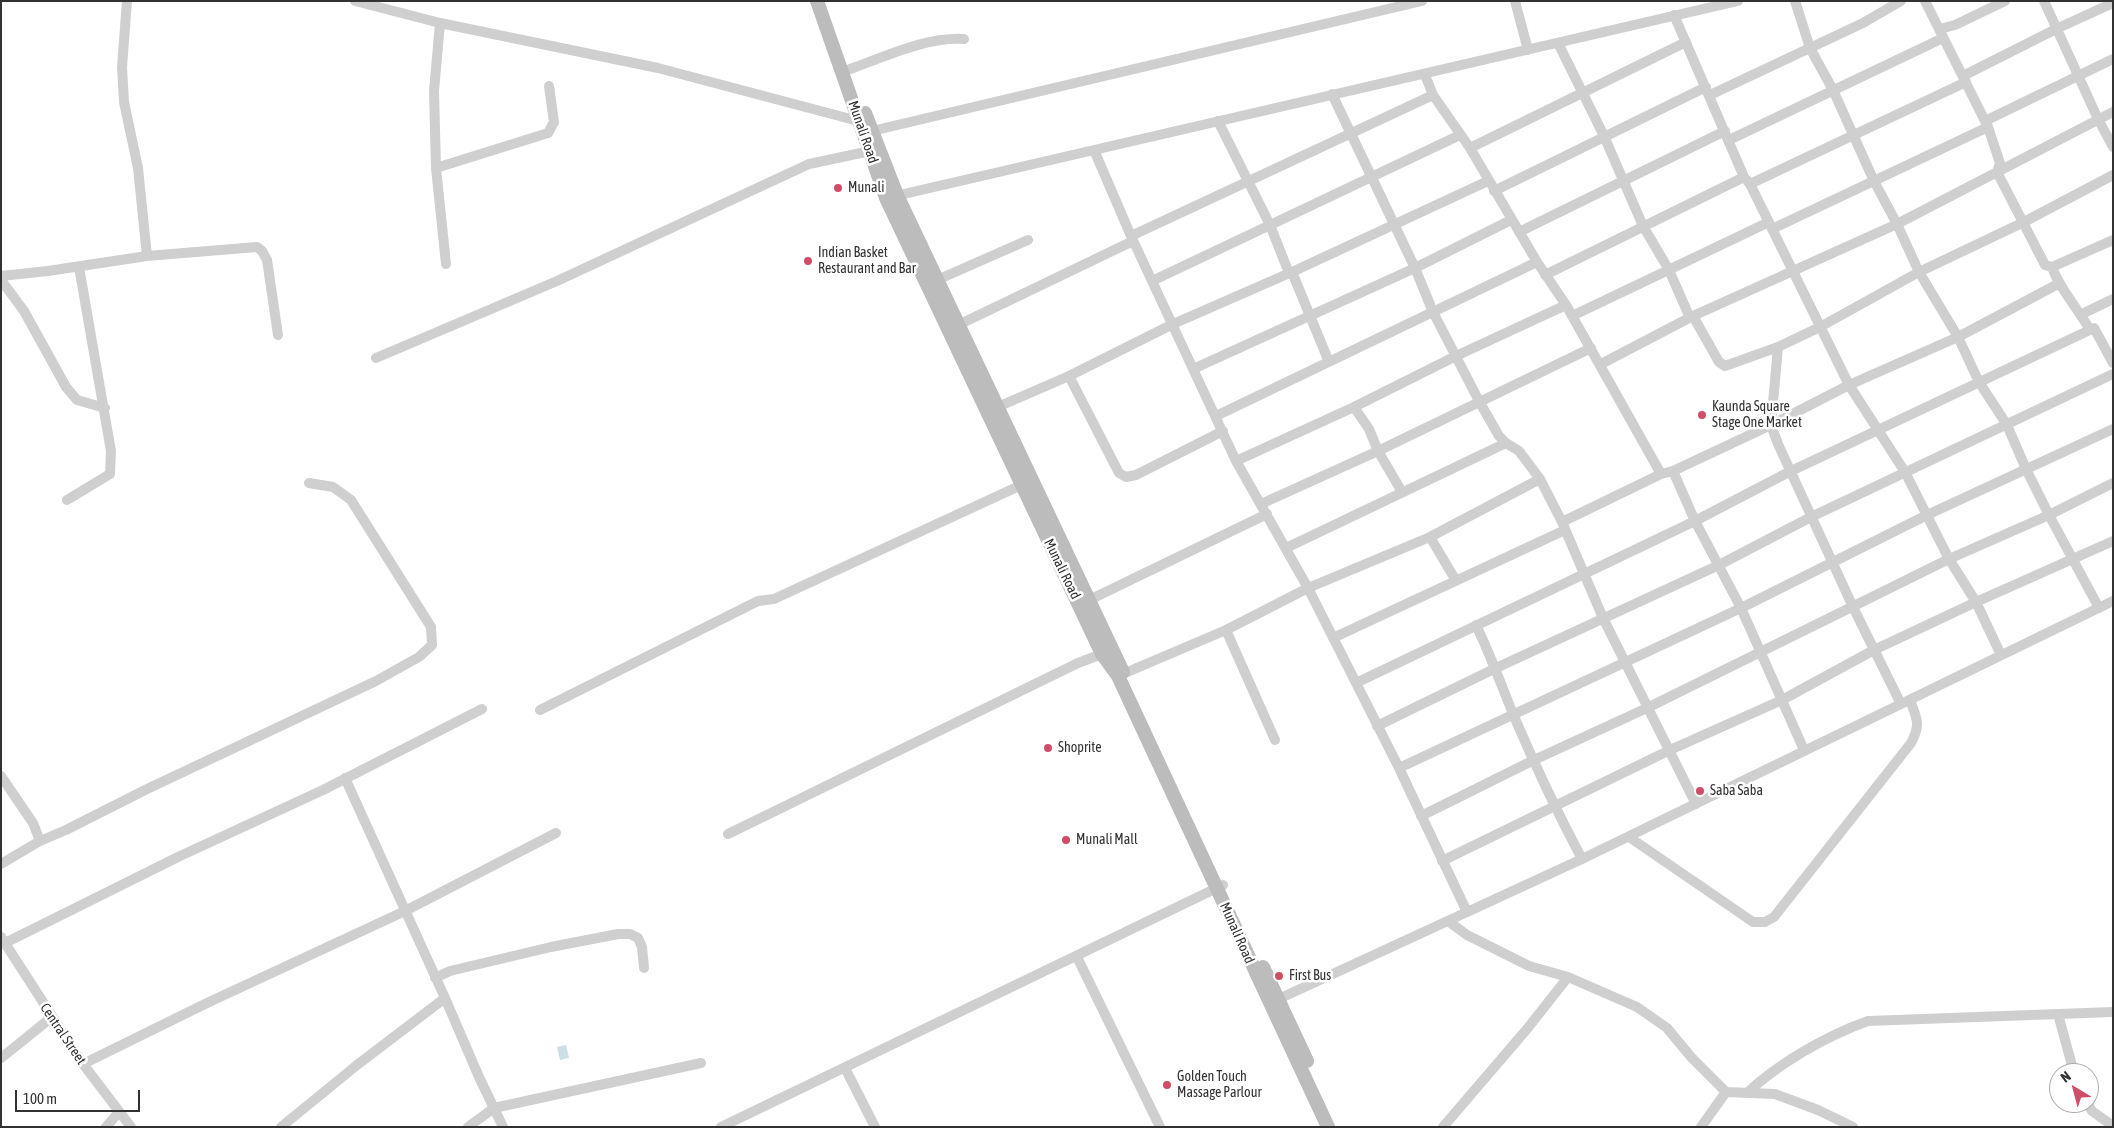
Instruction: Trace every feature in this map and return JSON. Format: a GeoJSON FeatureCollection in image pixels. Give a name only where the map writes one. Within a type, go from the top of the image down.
{"type":"FeatureCollection","features":[{"type":"Feature","properties":{"kind":"main road","name":"Munali Road"},"geometry":{"type":"LineString","coordinates":[[817,1],[867,125]]}},
{"type":"Feature","properties":{"kind":"main road","name":"Munali Road"},"geometry":{"type":"LineString","coordinates":[[826,1],[850,68],[874,150],[891,197],[1120,675],[1273,1001],[1328,1127]]}},
{"type":"Feature","properties":{"kind":"main road","name":"Munali Road"},"geometry":{"type":"LineString","coordinates":[[891,197],[937,280],[954,327]]}},
{"type":"Feature","properties":{"kind":"main road","name":"Munali Road"},"geometry":{"type":"LineString","coordinates":[[1084,603],[1102,654],[1120,675]]}},
{"type":"Feature","properties":{"kind":"main road","name":"Munali Road"},"geometry":{"type":"LineString","coordinates":[[1273,1001],[1337,1127]]}},
{"type":"Feature","properties":{"kind":"street"},"geometry":{"type":"LineString","coordinates":[[127,1],[122,67],[124,102],[138,168],[147,256]]}},
{"type":"Feature","properties":{"kind":"street"},"geometry":{"type":"LineString","coordinates":[[355,1],[440,23],[658,68],[867,125],[1422,1]]}},
{"type":"Feature","properties":{"kind":"street"},"geometry":{"type":"LineString","coordinates":[[1514,1],[1528,50]]}},
{"type":"Feature","properties":{"kind":"street"},"geometry":{"type":"LineString","coordinates":[[891,197],[1332,94],[1425,75],[1738,1]]}},
{"type":"Feature","properties":{"kind":"street"},"geometry":{"type":"LineString","coordinates":[[1795,1],[1810,48],[1919,272],[1958,337],[1979,382],[2007,424],[2026,469],[2071,558],[2099,608]]}},
{"type":"Feature","properties":{"kind":"street"},"geometry":{"type":"LineString","coordinates":[[1494,191],[1604,136],[1810,48],[1863,23],[1901,1]]}},
{"type":"Feature","properties":{"kind":"street"},"geometry":{"type":"LineString","coordinates":[[1925,1],[1986,124],[2000,163],[1997,172],[2045,265],[2052,266],[2113,240]]}},
{"type":"Feature","properties":{"kind":"street"},"geometry":{"type":"LineString","coordinates":[[1519,232],[1624,182],[1832,90],[1942,34],[1955,25],[2005,1]]}},
{"type":"Feature","properties":{"kind":"street"},"geometry":{"type":"LineString","coordinates":[[2044,1],[2098,119],[2113,147]]}},
{"type":"Feature","properties":{"kind":"street"},"geometry":{"type":"LineString","coordinates":[[1546,275],[1643,226],[1853,136],[1965,79],[2056,29],[2113,4]]}},
{"type":"Feature","properties":{"kind":"street"},"geometry":{"type":"LineString","coordinates":[[1674,15],[1747,180],[1849,385],[1906,472],[1949,559],[1976,602],[2001,655]]}},
{"type":"Feature","properties":{"kind":"street"},"geometry":{"type":"LineString","coordinates":[[440,23],[434,91],[436,168],[446,264]]}},
{"type":"Feature","properties":{"kind":"street"},"geometry":{"type":"LineString","coordinates":[[850,68],[930,42],[949,39],[964,40]]}},
{"type":"Feature","properties":{"kind":"street"},"geometry":{"type":"LineString","coordinates":[[1470,148],[1686,42]]}},
{"type":"Feature","properties":{"kind":"street"},"geometry":{"type":"LineString","coordinates":[[1558,43],[1604,136],[1643,226],[1669,270],[1692,317],[1719,362],[1725,366],[1778,347],[1820,327],[1919,272],[2022,223],[2113,175]]}},
{"type":"Feature","properties":{"kind":"street"},"geometry":{"type":"LineString","coordinates":[[1572,316],[1669,270],[1874,181],[2113,59]]}},
{"type":"Feature","properties":{"kind":"street"},"geometry":{"type":"LineString","coordinates":[[1425,75],[1433,95],[1470,148],[1511,220],[1566,305],[1601,364],[1661,474]]}},
{"type":"Feature","properties":{"kind":"street"},"geometry":{"type":"LineString","coordinates":[[436,168],[548,132],[554,122],[549,86]]}},
{"type":"Feature","properties":{"kind":"street"},"geometry":{"type":"LineString","coordinates":[[1332,94],[1415,268],[1433,312],[1479,401],[1506,443],[1519,451],[1540,479],[1564,526],[1582,573],[1603,618],[1696,804]]}},
{"type":"Feature","properties":{"kind":"street"},"geometry":{"type":"LineString","coordinates":[[954,327],[1247,181],[1433,95]]}},
{"type":"Feature","properties":{"kind":"street"},"geometry":{"type":"LineString","coordinates":[[1601,364],[1692,317],[1897,224],[2113,112]]}},
{"type":"Feature","properties":{"kind":"street"},"geometry":{"type":"LineString","coordinates":[[1218,121],[1270,225],[1329,362]]}},
{"type":"Feature","properties":{"kind":"street"},"geometry":{"type":"LineString","coordinates":[[1152,281],[1460,135]]}},
{"type":"Feature","properties":{"kind":"street"},"geometry":{"type":"LineString","coordinates":[[376,358],[557,281],[809,164],[874,150]]}},
{"type":"Feature","properties":{"kind":"street"},"geometry":{"type":"LineString","coordinates":[[1094,150],[1132,239],[1236,461],[1308,588],[1399,768],[1467,912]]}},
{"type":"Feature","properties":{"kind":"street"},"geometry":{"type":"LineString","coordinates":[[992,410],[1069,376],[1173,324],[1290,273],[1488,181]]}},
{"type":"Feature","properties":{"kind":"street"},"geometry":{"type":"LineString","coordinates":[[1194,369],[1415,268],[1511,220]]}},
{"type":"Feature","properties":{"kind":"street"},"geometry":{"type":"LineString","coordinates":[[937,280],[1028,240]]}},
{"type":"Feature","properties":{"kind":"street"},"geometry":{"type":"LineString","coordinates":[[1,276],[79,267],[147,256],[257,247],[262,251],[267,260],[278,335]]}},
{"type":"Feature","properties":{"kind":"street"},"geometry":{"type":"LineString","coordinates":[[1216,416],[1537,262]]}},
{"type":"Feature","properties":{"kind":"street"},"geometry":{"type":"LineString","coordinates":[[2052,266],[2058,284],[2082,314],[2090,330]]}},
{"type":"Feature","properties":{"kind":"street"},"geometry":{"type":"LineString","coordinates":[[67,500],[110,474],[111,451],[105,408],[79,267]]}},
{"type":"Feature","properties":{"kind":"street"},"geometry":{"type":"LineString","coordinates":[[1,280],[24,311],[66,387],[77,400],[105,408]]}},
{"type":"Feature","properties":{"kind":"street"},"geometry":{"type":"LineString","coordinates":[[1333,638],[1564,526],[1661,474],[1673,471],[1771,425],[1849,385],[1958,337],[2058,284]]}},
{"type":"Feature","properties":{"kind":"street"},"geometry":{"type":"LineString","coordinates":[[2082,314],[2113,299]]}},
{"type":"Feature","properties":{"kind":"street"},"geometry":{"type":"LineString","coordinates":[[1236,461],[1354,407],[1456,356],[1566,305]]}},
{"type":"Feature","properties":{"kind":"street"},"geometry":{"type":"LineString","coordinates":[[1356,683],[1582,573],[1695,521],[1789,472],[2090,330],[2096,329],[2112,357]]}},
{"type":"Feature","properties":{"kind":"street"},"geometry":{"type":"LineString","coordinates":[[1630,837],[1753,922],[1765,922],[1774,917],[1911,743],[1918,728],[1918,720],[1874,650],[1853,607],[1789,472],[1771,425],[1776,389],[1778,347]]}},
{"type":"Feature","properties":{"kind":"street"},"geometry":{"type":"LineString","coordinates":[[1261,504],[1378,451],[1591,348]]}},
{"type":"Feature","properties":{"kind":"street"},"geometry":{"type":"LineString","coordinates":[[1377,726],[2113,374]]}},
{"type":"Feature","properties":{"kind":"street"},"geometry":{"type":"LineString","coordinates":[[1069,376],[1119,473],[1126,477],[1136,475],[1223,430]]}},
{"type":"Feature","properties":{"kind":"street"},"geometry":{"type":"LineString","coordinates":[[1354,407],[1369,429],[1378,451],[1402,492]]}},
{"type":"Feature","properties":{"kind":"street"},"geometry":{"type":"LineString","coordinates":[[1399,768],[1833,564],[1927,514],[2113,429]]}},
{"type":"Feature","properties":{"kind":"street"},"geometry":{"type":"LineString","coordinates":[[1286,548],[1506,443]]}},
{"type":"Feature","properties":{"kind":"street"},"geometry":{"type":"LineString","coordinates":[[1673,471],[1695,521],[1741,608],[1804,750]]}},
{"type":"Feature","properties":{"kind":"street"},"geometry":{"type":"LineString","coordinates":[[1120,675],[1226,630],[1308,588],[1430,537],[1540,479]]}},
{"type":"Feature","properties":{"kind":"street"},"geometry":{"type":"LineString","coordinates":[[540,710],[758,601],[774,598],[1026,482]]}},
{"type":"Feature","properties":{"kind":"street"},"geometry":{"type":"LineString","coordinates":[[1,864],[40,842],[376,681],[419,657],[432,645],[431,627],[351,500],[333,487],[309,483]]}},
{"type":"Feature","properties":{"kind":"street"},"geometry":{"type":"LineString","coordinates":[[1421,816],[1534,760],[1761,653],[1949,559],[2049,515],[2113,483]]}},
{"type":"Feature","properties":{"kind":"street"},"geometry":{"type":"LineString","coordinates":[[1084,603],[1267,514]]}},
{"type":"Feature","properties":{"kind":"street"},"geometry":{"type":"LineString","coordinates":[[1430,537],[1455,579]]}},
{"type":"Feature","properties":{"kind":"street"},"geometry":{"type":"LineString","coordinates":[[1442,861],[1670,750],[1782,700],[1874,650],[2071,558],[2113,541]]}},
{"type":"Feature","properties":{"kind":"street"},"geometry":{"type":"LineString","coordinates":[[1273,1001],[1582,860],[1804,750],[2113,601]]}},
{"type":"Feature","properties":{"kind":"street"},"geometry":{"type":"LineString","coordinates":[[1476,625],[1554,807],[1582,860]]}},
{"type":"Feature","properties":{"kind":"street"},"geometry":{"type":"LineString","coordinates":[[1226,630],[1275,740]]}},
{"type":"Feature","properties":{"kind":"street"},"geometry":{"type":"LineString","coordinates":[[728,834],[1078,663],[1102,654]]}},
{"type":"Feature","properties":{"kind":"street"},"geometry":{"type":"LineString","coordinates":[[3,940],[345,778],[482,709]]}},
{"type":"Feature","properties":{"kind":"street"},"geometry":{"type":"LineString","coordinates":[[1,776],[33,823],[40,842]]}},
{"type":"Feature","properties":{"kind":"street"},"geometry":{"type":"LineString","coordinates":[[345,778],[503,1127]]}},
{"type":"Feature","properties":{"kind":"street"},"geometry":{"type":"LineString","coordinates":[[83,1064],[405,911],[556,833]]}},
{"type":"Feature","properties":{"kind":"street"},"geometry":{"type":"LineString","coordinates":[[721,1127],[1077,957],[1219,886]]}},
{"type":"Feature","properties":{"kind":"street"},"geometry":{"type":"LineString","coordinates":[[1448,921],[1467,935],[1529,966],[1568,977],[1637,1007],[1667,1028],[1691,1057],[1726,1092],[1775,1094],[1794,1100],[1853,1127]]}},
{"type":"Feature","properties":{"kind":"street"},"geometry":{"type":"LineString","coordinates":[[435,978],[450,972],[533,951],[618,934],[630,934],[638,938],[642,947],[644,968]]}},
{"type":"Feature","properties":{"kind":"street","name":"Central Street"},"geometry":{"type":"LineString","coordinates":[[3,940],[83,1064],[131,1127]]}},
{"type":"Feature","properties":{"kind":"street"},"geometry":{"type":"LineString","coordinates":[[1077,957],[1160,1127]]}},
{"type":"Feature","properties":{"kind":"street"},"geometry":{"type":"LineString","coordinates":[[1443,1127],[1527,1029],[1568,977]]}},
{"type":"Feature","properties":{"kind":"street"},"geometry":{"type":"LineString","coordinates":[[281,1127],[444,998]]}},
{"type":"Feature","properties":{"kind":"street"},"geometry":{"type":"LineString","coordinates":[[1747,1093],[1766,1076],[1808,1050],[1842,1030],[1868,1021],[2113,1012]]}},
{"type":"Feature","properties":{"kind":"street"},"geometry":{"type":"LineString","coordinates":[[2058,1014],[2070,1063]]}},
{"type":"Feature","properties":{"kind":"street"},"geometry":{"type":"LineString","coordinates":[[1,1058],[52,1017]]}},
{"type":"Feature","properties":{"kind":"street"},"geometry":{"type":"LineString","coordinates":[[468,1127],[494,1108],[702,1063]]}},
{"type":"Feature","properties":{"kind":"street"},"geometry":{"type":"LineString","coordinates":[[845,1068],[875,1127]]}},
{"type":"Feature","properties":{"kind":"street"},"geometry":{"type":"LineString","coordinates":[[1701,1127],[1726,1092]]}},
{"type":"Feature","properties":{"kind":"street"},"geometry":{"type":"LineString","coordinates":[[106,1127],[119,1112]]}},
{"type":"Feature","properties":{"kind":"street"},"geometry":{"type":"LineString","coordinates":[[2095,1113],[2113,1126]]}},
{"type":"Feature","properties":{"kind":"shaded area"},"geometry":{"type":"Polygon","coordinates":[[[566,1045],[569,1058],[560,1060],[557,1047],[566,1045]]]}},
{"type":"Feature","properties":{"kind":"place","name":"Munali"},"geometry":{"type":"Point","coordinates":[838,188]}},
{"type":"Feature","properties":{"kind":"place","name":"Indian Basket Restaurant and Bar"},"geometry":{"type":"Point","coordinates":[808,261]}},
{"type":"Feature","properties":{"kind":"place","name":"Kaunda Square Stage One Market"},"geometry":{"type":"Point","coordinates":[1702,415]}},
{"type":"Feature","properties":{"kind":"place","name":"Shoprite"},"geometry":{"type":"Point","coordinates":[1048,748]}},
{"type":"Feature","properties":{"kind":"place","name":"Saba Saba"},"geometry":{"type":"Point","coordinates":[1700,791]}},
{"type":"Feature","properties":{"kind":"place","name":"Munali Mall"},"geometry":{"type":"Point","coordinates":[1066,840]}},
{"type":"Feature","properties":{"kind":"place","name":"First Bus"},"geometry":{"type":"Point","coordinates":[1279,976]}},
{"type":"Feature","properties":{"kind":"place","name":"Golden Touch Massage Parlour"},"geometry":{"type":"Point","coordinates":[1167,1085]}}]}
